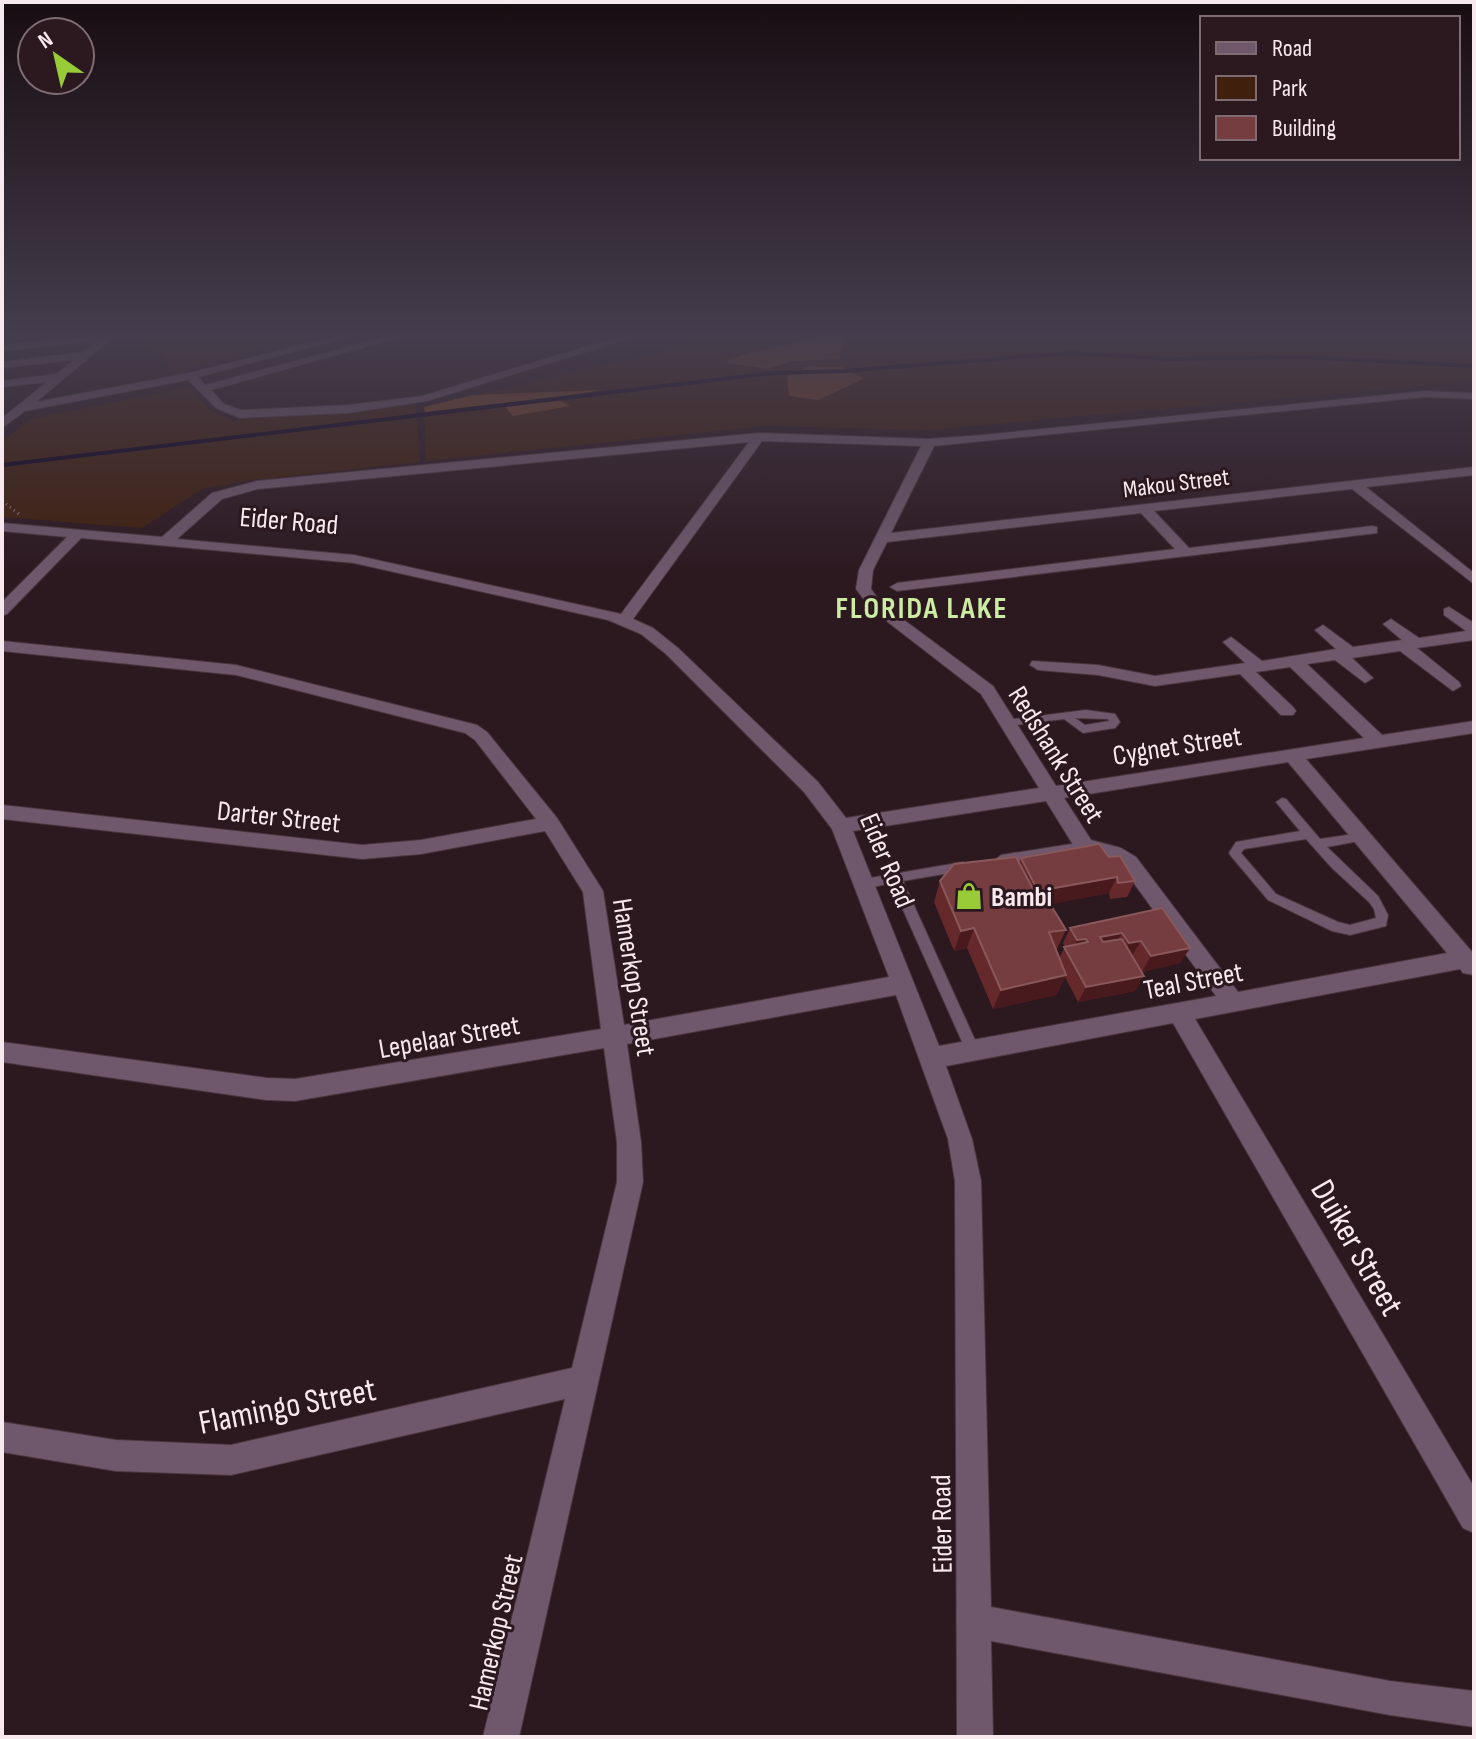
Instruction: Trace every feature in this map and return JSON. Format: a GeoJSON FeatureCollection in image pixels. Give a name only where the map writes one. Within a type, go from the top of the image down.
{"type":"FeatureCollection","features":[{"type":"Feature","properties":{"kind":"street"},"geometry":{"type":"LineString","coordinates":[[165,542],[217,496],[244,487],[759,437],[929,443],[1211,415]]}},
{"type":"Feature","properties":{"kind":"street"},"geometry":{"type":"LineString","coordinates":[[624,620],[759,437]]}},
{"type":"Feature","properties":{"kind":"street","name":"Redshank Street"},"geometry":{"type":"LineString","coordinates":[[929,443],[866,570],[863,589],[979,683],[1084,846],[1114,853],[1129,862],[1233,1002]]}},
{"type":"Feature","properties":{"kind":"street","name":"Makou Street"},"geometry":{"type":"LineString","coordinates":[[882,538],[1474,471]]}},
{"type":"Feature","properties":{"kind":"street"},"geometry":{"type":"LineString","coordinates":[[1354,484],[1473,579]]}},
{"type":"Feature","properties":{"kind":"street"},"geometry":{"type":"LineString","coordinates":[[1144,508],[1185,552]]}},
{"type":"Feature","properties":{"kind":"street","name":"Eider Road"},"geometry":{"type":"LineString","coordinates":[[2,527],[354,559],[574,605],[624,620],[658,639],[701,677],[811,787],[841,826],[904,984],[960,1139],[968,1181],[975,1737]]}},
{"type":"Feature","properties":{"kind":"street"},"geometry":{"type":"LineString","coordinates":[[897,587],[1372,530]]}},
{"type":"Feature","properties":{"kind":"street"},"geometry":{"type":"LineString","coordinates":[[2,611],[77,535]]}},
{"type":"Feature","properties":{"kind":"street"},"geometry":{"type":"LineString","coordinates":[[1449,612],[1473,635]]}},
{"type":"Feature","properties":{"kind":"street"},"geometry":{"type":"LineString","coordinates":[[1391,624],[1453,686]]}},
{"type":"Feature","properties":{"kind":"street"},"geometry":{"type":"LineString","coordinates":[[1323,630],[1365,678]]}},
{"type":"Feature","properties":{"kind":"street"},"geometry":{"type":"LineString","coordinates":[[1038,665],[1090,668],[1153,681],[1473,635]]}},
{"type":"Feature","properties":{"kind":"street"},"geometry":{"type":"LineString","coordinates":[[1231,642],[1287,711]]}},
{"type":"Feature","properties":{"kind":"street","name":"Hamerkop Street"},"geometry":{"type":"LineString","coordinates":[[2,646],[236,670],[471,729],[481,736],[550,823],[593,891],[629,1142],[630,1182],[501,1737]]}},
{"type":"Feature","properties":{"kind":"street"},"geometry":{"type":"LineString","coordinates":[[1294,661],[1378,742]]}},
{"type":"Feature","properties":{"kind":"street","name":"Cygnet Street"},"geometry":{"type":"LineString","coordinates":[[841,826],[1474,727]]}},
{"type":"Feature","properties":{"kind":"street"},"geometry":{"type":"LineString","coordinates":[[1293,756],[1470,964]]}},
{"type":"Feature","properties":{"kind":"street","name":"Darter Street"},"geometry":{"type":"LineString","coordinates":[[2,812],[362,852],[421,847],[550,823]]}},
{"type":"Feature","properties":{"kind":"street","name":"Teal Street"},"geometry":{"type":"LineString","coordinates":[[932,1058],[1233,1002],[1470,964]]}},
{"type":"Feature","properties":{"kind":"street","name":"Lepelaar Street"},"geometry":{"type":"LineString","coordinates":[[2,1052],[267,1089],[295,1090],[327,1087],[904,984]]}},
{"type":"Feature","properties":{"kind":"street","name":"Duiker Street"},"geometry":{"type":"LineString","coordinates":[[1179,1013],[1474,1517]]}},
{"type":"Feature","properties":{"kind":"street","name":"Flamingo Street"},"geometry":{"type":"LineString","coordinates":[[2,1437],[141,1459],[182,1462],[231,1460],[584,1380]]}},
{"type":"Feature","properties":{"kind":"street"},"geometry":{"type":"LineString","coordinates":[[974,1621],[1390,1698],[1474,1709]]}},
{"type":"Feature","properties":{"kind":"lane"},"geometry":{"type":"LineString","coordinates":[[1007,723],[1068,717]]}},
{"type":"Feature","properties":{"kind":"lane"},"geometry":{"type":"LineString","coordinates":[[1282,802],[1314,839],[1374,902],[1384,917],[1382,922],[1350,930],[1336,927],[1272,897],[1235,853],[1240,845],[1314,839],[1361,837]]}},
{"type":"Feature","properties":{"kind":"lane"},"geometry":{"type":"LineString","coordinates":[[989,862],[1084,846]]}},
{"type":"Feature","properties":{"kind":"lane"},"geometry":{"type":"LineString","coordinates":[[864,884],[974,865]]}},
{"type":"Feature","properties":{"kind":"lane"},"geometry":{"type":"LineString","coordinates":[[895,878],[973,1051]]}},
{"type":"Feature","properties":{"kind":"green space"},"geometry":{"type":"Polygon","coordinates":[[[49,415],[221,415],[233,421],[296,415],[417,415],[420,462],[251,480],[202,489],[142,528],[2,517],[2,442],[30,419],[49,415]]]}},
{"type":"Feature","properties":{"kind":"green space"},"geometry":{"type":"Polygon","coordinates":[[[424,415],[1094,415],[928,430],[765,426],[426,461],[424,415]]]}},
{"type":"Feature","properties":{"kind":"building"},"geometry":{"type":"Polygon","coordinates":[[[1099,844],[1109,857],[1120,856],[1135,881],[1118,883],[1117,877],[1038,891],[1021,858],[1099,844]]]}},
{"type":"Feature","properties":{"kind":"building"},"geometry":{"type":"Polygon","coordinates":[[[1016,857],[1034,891],[1042,891],[1066,930],[1049,932],[1066,975],[1001,990],[974,928],[961,931],[940,881],[954,864],[1016,857]]]}},
{"type":"Feature","properties":{"kind":"building"},"geometry":{"type":"Polygon","coordinates":[[[1162,908],[1190,948],[1151,956],[1141,941],[1129,943],[1122,933],[1100,937],[1103,942],[1122,939],[1144,976],[1086,987],[1064,947],[1088,942],[1086,939],[1077,940],[1070,928],[1162,908]]]}},
{"type":"Feature","properties":{"kind":"waterway"},"geometry":{"type":"LineString","coordinates":[[2,465],[420,415]]}},
{"type":"Feature","properties":{"kind":"place","name":"Bambi"},"geometry":{"type":"Point","coordinates":[969,896]}},
{"type":"Feature","properties":{"kind":"district","name":"FLORIDA LAKE"},"geometry":{"type":"Point","coordinates":[922,608]}}]}
